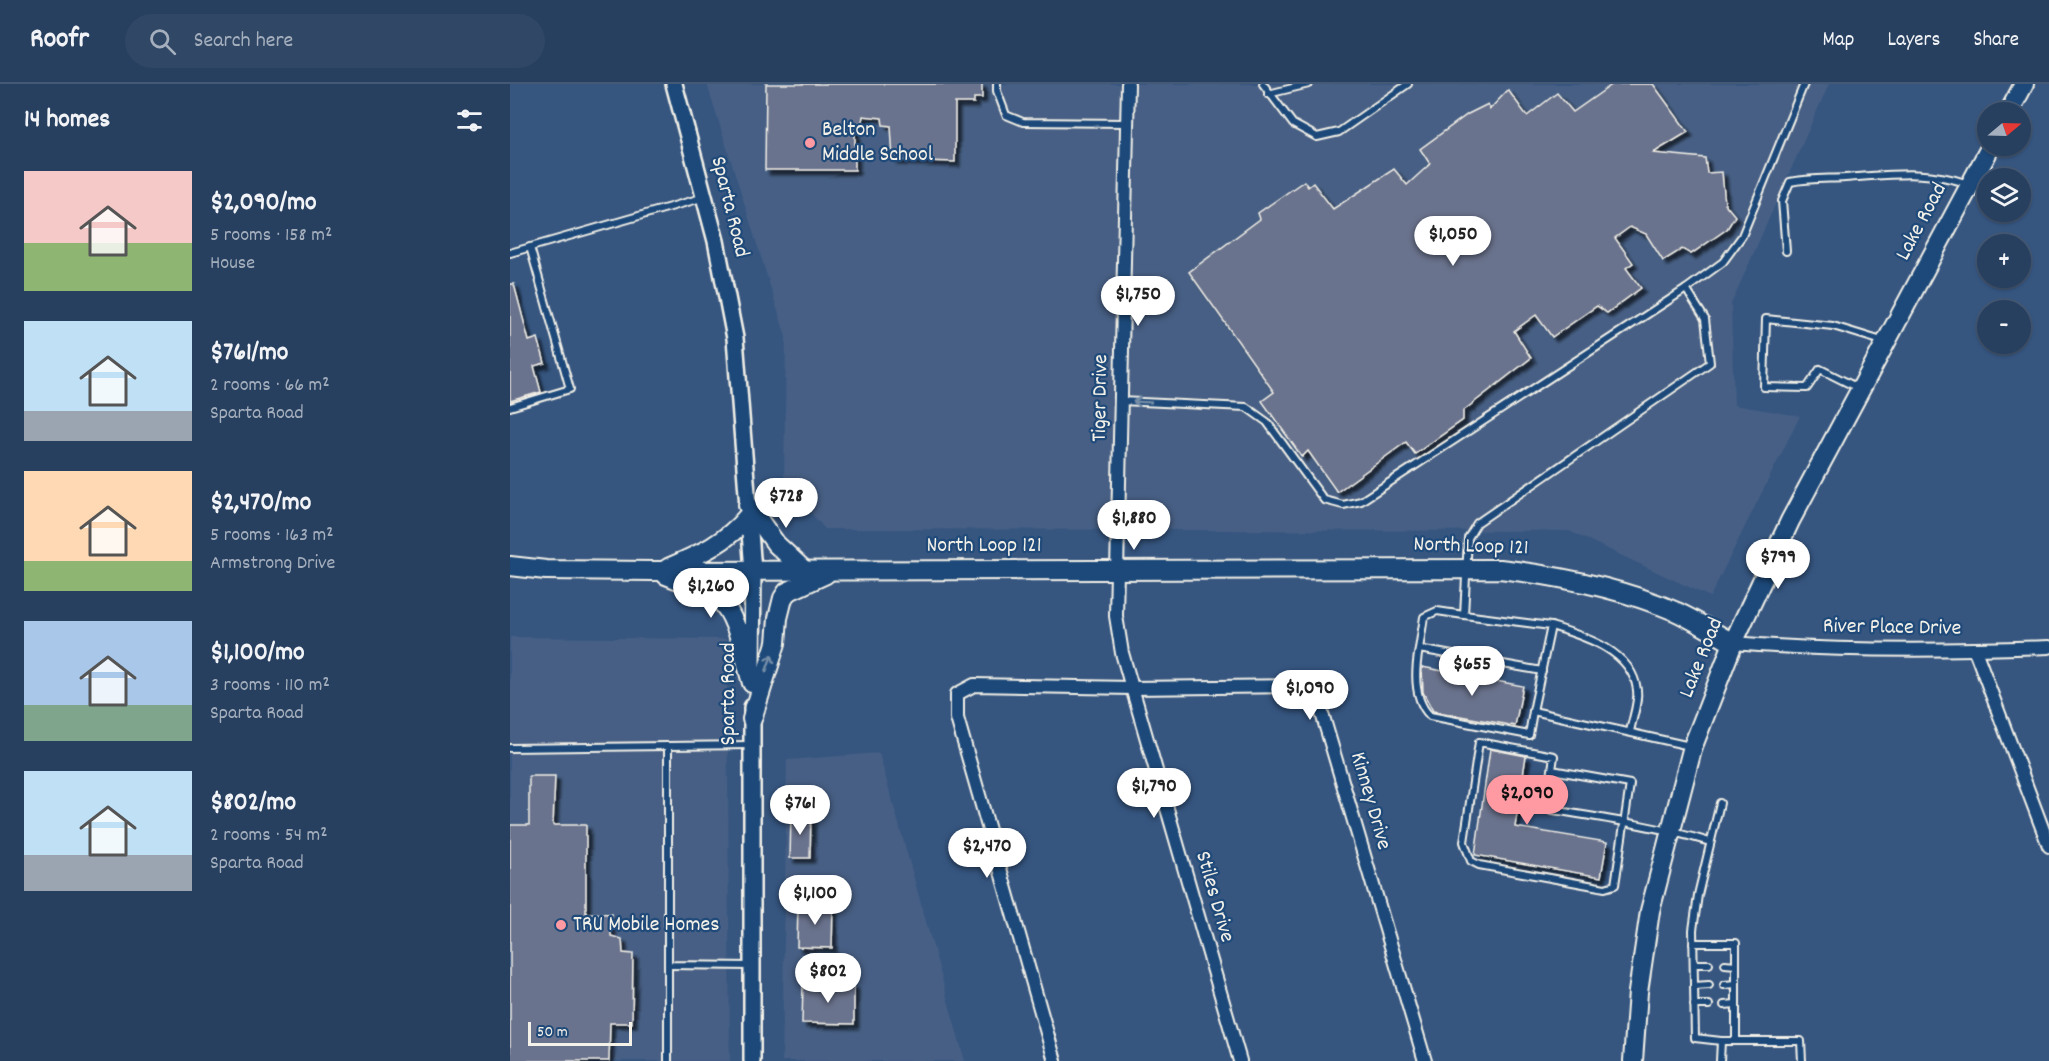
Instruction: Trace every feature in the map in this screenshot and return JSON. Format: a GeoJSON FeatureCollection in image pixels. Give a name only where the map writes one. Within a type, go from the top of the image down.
{"type":"FeatureCollection","features":[{"type":"Feature","properties":{"kind":"main road"},"geometry":{"type":"LineString","coordinates":[[2014,102],[2024,84]]}},
{"type":"Feature","properties":{"kind":"main road","name":"Lake Road"},"geometry":{"type":"LineString","coordinates":[[1633,1061],[1638,992],[1650,911],[1669,830],[1693,747],[1733,643],[1790,520],[1985,156]]}},
{"type":"Feature","properties":{"kind":"main road"},"geometry":{"type":"LineString","coordinates":[[657,571],[722,542],[735,532],[748,510],[776,544],[805,570]]}},
{"type":"Feature","properties":{"kind":"main road","name":"North Loop 121"},"geometry":{"type":"LineString","coordinates":[[510,566],[546,570],[657,571],[1465,568],[1542,574],[1600,587],[1677,612],[1733,643]]}},
{"type":"Feature","properties":{"kind":"main road"},"geometry":{"type":"LineString","coordinates":[[752,719],[776,643],[778,618],[783,598],[787,592],[796,587],[837,570]]}},
{"type":"Feature","properties":{"kind":"main road"},"geometry":{"type":"LineString","coordinates":[[657,571],[702,589],[719,600],[738,635],[752,684]]}},
{"type":"Feature","properties":{"kind":"street","name":"Sparta Road"},"geometry":{"type":"LineString","coordinates":[[674,84],[705,197],[735,338],[753,571],[752,1061]]}},
{"type":"Feature","properties":{"kind":"street","name":"Tiger Drive"},"geometry":{"type":"LineString","coordinates":[[1115,569],[1121,489],[1128,84]]}},
{"type":"Feature","properties":{"kind":"street","name":"Stiles Drive"},"geometry":{"type":"LineString","coordinates":[[1115,569],[1116,616],[1132,688],[1240,1061]]}},
{"type":"Feature","properties":{"kind":"street","name":"River Place Drive"},"geometry":{"type":"LineString","coordinates":[[1733,643],[1773,646],[1975,650],[2049,647]]}},
{"type":"Feature","properties":{"kind":"street"},"geometry":{"type":"LineString","coordinates":[[1975,650],[2049,846]]}},
{"type":"Feature","properties":{"kind":"street","name":"Kinney Drive"},"geometry":{"type":"LineString","coordinates":[[1055,1061],[957,718],[957,694],[974,685],[1132,688],[1300,686],[1316,693],[1425,1061]]}},
{"type":"Feature","properties":{"kind":"lane"},"geometry":{"type":"LineString","coordinates":[[997,84],[1006,115],[1023,122],[1127,123]]}},
{"type":"Feature","properties":{"kind":"lane"},"geometry":{"type":"LineString","coordinates":[[1263,84],[1268,94],[1293,124],[1317,137],[1339,132],[1408,84]]}},
{"type":"Feature","properties":{"kind":"lane"},"geometry":{"type":"LineString","coordinates":[[1268,94],[1309,84]]}},
{"type":"Feature","properties":{"kind":"lane"},"geometry":{"type":"LineString","coordinates":[[1121,401],[1246,407],[1267,422],[1324,500],[1343,506],[1361,501],[1686,289],[1723,262],[1742,236],[1804,84]]}},
{"type":"Feature","properties":{"kind":"lane"},"geometry":{"type":"LineString","coordinates":[[1786,251],[1782,201],[1790,182],[1811,178],[1907,174],[1943,175],[1969,185]]}},
{"type":"Feature","properties":{"kind":"lane"},"geometry":{"type":"LineString","coordinates":[[510,253],[705,197]]}},
{"type":"Feature","properties":{"kind":"lane"},"geometry":{"type":"LineString","coordinates":[[510,407],[570,389],[530,247]]}},
{"type":"Feature","properties":{"kind":"lane"},"geometry":{"type":"LineString","coordinates":[[1464,615],[1468,538],[1477,523],[1710,363],[1705,318],[1686,289]]}},
{"type":"Feature","properties":{"kind":"lane"},"geometry":{"type":"LineString","coordinates":[[1861,390],[1820,369],[1807,388],[1764,387],[1766,319],[1833,326],[1886,342]]}},
{"type":"Feature","properties":{"kind":"lane"},"geometry":{"type":"LineString","coordinates":[[1551,626],[1528,735],[1430,716],[1425,709],[1416,678],[1419,649],[1424,617],[1437,611],[1551,626],[1580,635],[1609,650],[1627,665],[1638,692],[1630,732]]}},
{"type":"Feature","properties":{"kind":"lane"},"geometry":{"type":"LineString","coordinates":[[1419,649],[1542,671]]}},
{"type":"Feature","properties":{"kind":"lane"},"geometry":{"type":"LineString","coordinates":[[1533,711],[1693,747]]}},
{"type":"Feature","properties":{"kind":"lane"},"geometry":{"type":"LineString","coordinates":[[1552,770],[1630,784],[1624,822],[1615,885],[1612,888],[1490,867],[1472,861],[1464,842],[1479,742],[1554,756],[1546,809],[1624,822],[1669,830],[1710,842]]}},
{"type":"Feature","properties":{"kind":"lane"},"geometry":{"type":"LineString","coordinates":[[510,748],[752,745]]}},
{"type":"Feature","properties":{"kind":"lane"},"geometry":{"type":"LineString","coordinates":[[668,746],[668,1061]]}},
{"type":"Feature","properties":{"kind":"lane"},"geometry":{"type":"LineString","coordinates":[[1720,803],[1698,895],[1693,943],[1695,1038],[1721,1041],[1801,1041],[1802,1061]]}},
{"type":"Feature","properties":{"kind":"lane"},"geometry":{"type":"LineString","coordinates":[[1693,943],[1736,943],[1736,1041]]}},
{"type":"Feature","properties":{"kind":"lane"},"geometry":{"type":"LineString","coordinates":[[1694,964],[1709,964]]}},
{"type":"Feature","properties":{"kind":"lane"},"geometry":{"type":"LineString","coordinates":[[1725,964],[1736,965]]}},
{"type":"Feature","properties":{"kind":"lane"},"geometry":{"type":"LineString","coordinates":[[668,965],[752,966]]}},
{"type":"Feature","properties":{"kind":"lane"},"geometry":{"type":"LineString","coordinates":[[1724,985],[1736,984]]}},
{"type":"Feature","properties":{"kind":"lane"},"geometry":{"type":"LineString","coordinates":[[1694,986],[1709,985]]}},
{"type":"Feature","properties":{"kind":"lane"},"geometry":{"type":"LineString","coordinates":[[1724,1005],[1736,1004]]}},
{"type":"Feature","properties":{"kind":"lane"},"geometry":{"type":"LineString","coordinates":[[1694,1005],[1709,1005]]}},
{"type":"Feature","properties":{"kind":"lane"},"geometry":{"type":"LineString","coordinates":[[1720,1061],[1721,1041]]}},
{"type":"Feature","properties":{"kind":"shaded area"},"geometry":{"type":"Polygon","coordinates":[[[707,84],[1829,84],[1731,304],[1734,405],[1800,416],[1710,597],[1569,531],[825,529],[784,483],[786,337],[707,84]]]}},
{"type":"Feature","properties":{"kind":"shaded area"},"geometry":{"type":"Polygon","coordinates":[[[510,637],[727,639],[730,1061],[510,1061],[510,637]]]}},
{"type":"Feature","properties":{"kind":"shaded area"},"geometry":{"type":"Polygon","coordinates":[[[879,753],[965,1061],[782,1061],[787,760],[879,753]]]}},
{"type":"Feature","properties":{"kind":"building","name":"Belton Middle School"},"geometry":{"type":"Polygon","coordinates":[[[766,84],[982,84],[982,98],[974,98],[974,103],[955,103],[955,162],[893,160],[891,126],[883,125],[882,118],[863,116],[862,123],[855,124],[855,170],[765,170],[766,84]]]}},
{"type":"Feature","properties":{"kind":"building"},"geometry":{"type":"Polygon","coordinates":[[[1613,84],[1653,84],[1688,132],[1653,153],[1705,158],[1707,173],[1722,172],[1725,204],[1735,216],[1727,229],[1691,254],[1682,249],[1663,261],[1646,234],[1630,227],[1615,238],[1633,263],[1626,268],[1641,288],[1607,313],[1597,306],[1552,337],[1536,315],[1514,331],[1531,358],[1463,411],[1463,420],[1415,454],[1406,442],[1337,492],[1308,451],[1302,457],[1262,401],[1274,392],[1189,272],[1260,219],[1258,213],[1304,181],[1308,187],[1313,183],[1333,209],[1394,169],[1407,185],[1430,164],[1420,149],[1468,114],[1488,104],[1490,109],[1508,90],[1527,116],[1557,93],[1573,112],[1613,84]]]}},
{"type":"Feature","properties":{"kind":"building"},"geometry":{"type":"Polygon","coordinates":[[[510,284],[514,284],[529,341],[538,338],[545,363],[534,366],[541,392],[510,401],[510,284]]]}},
{"type":"Feature","properties":{"kind":"building"},"geometry":{"type":"Polygon","coordinates":[[[1422,667],[1523,686],[1515,726],[1433,711],[1423,692],[1422,667]]]}},
{"type":"Feature","properties":{"kind":"building"},"geometry":{"type":"Polygon","coordinates":[[[1490,749],[1526,756],[1515,827],[1607,842],[1601,877],[1475,855],[1490,749]]]}},
{"type":"Feature","properties":{"kind":"building","name":"TRU Mobile Homes"},"geometry":{"type":"Polygon","coordinates":[[[529,776],[555,776],[553,825],[586,825],[586,913],[612,914],[611,936],[622,939],[623,953],[633,954],[632,1023],[610,1023],[609,1061],[510,1061],[510,825],[529,825],[529,776]]]}},
{"type":"Feature","properties":{"kind":"building"},"geometry":{"type":"Polygon","coordinates":[[[791,814],[811,814],[810,858],[790,858],[791,814]]]}},
{"type":"Feature","properties":{"kind":"building"},"geometry":{"type":"Polygon","coordinates":[[[798,904],[833,904],[832,948],[797,947],[798,904]]]}},
{"type":"Feature","properties":{"kind":"building"},"geometry":{"type":"Polygon","coordinates":[[[803,985],[854,985],[854,1024],[802,1023],[803,985]]]}},
{"type":"Feature","properties":{"kind":"place","name":"Belton Middle School"},"geometry":{"type":"Point","coordinates":[810,143]}},
{"type":"Feature","properties":{"kind":"place","name":"TRU Mobile Homes"},"geometry":{"type":"Point","coordinates":[561,925]}}]}
